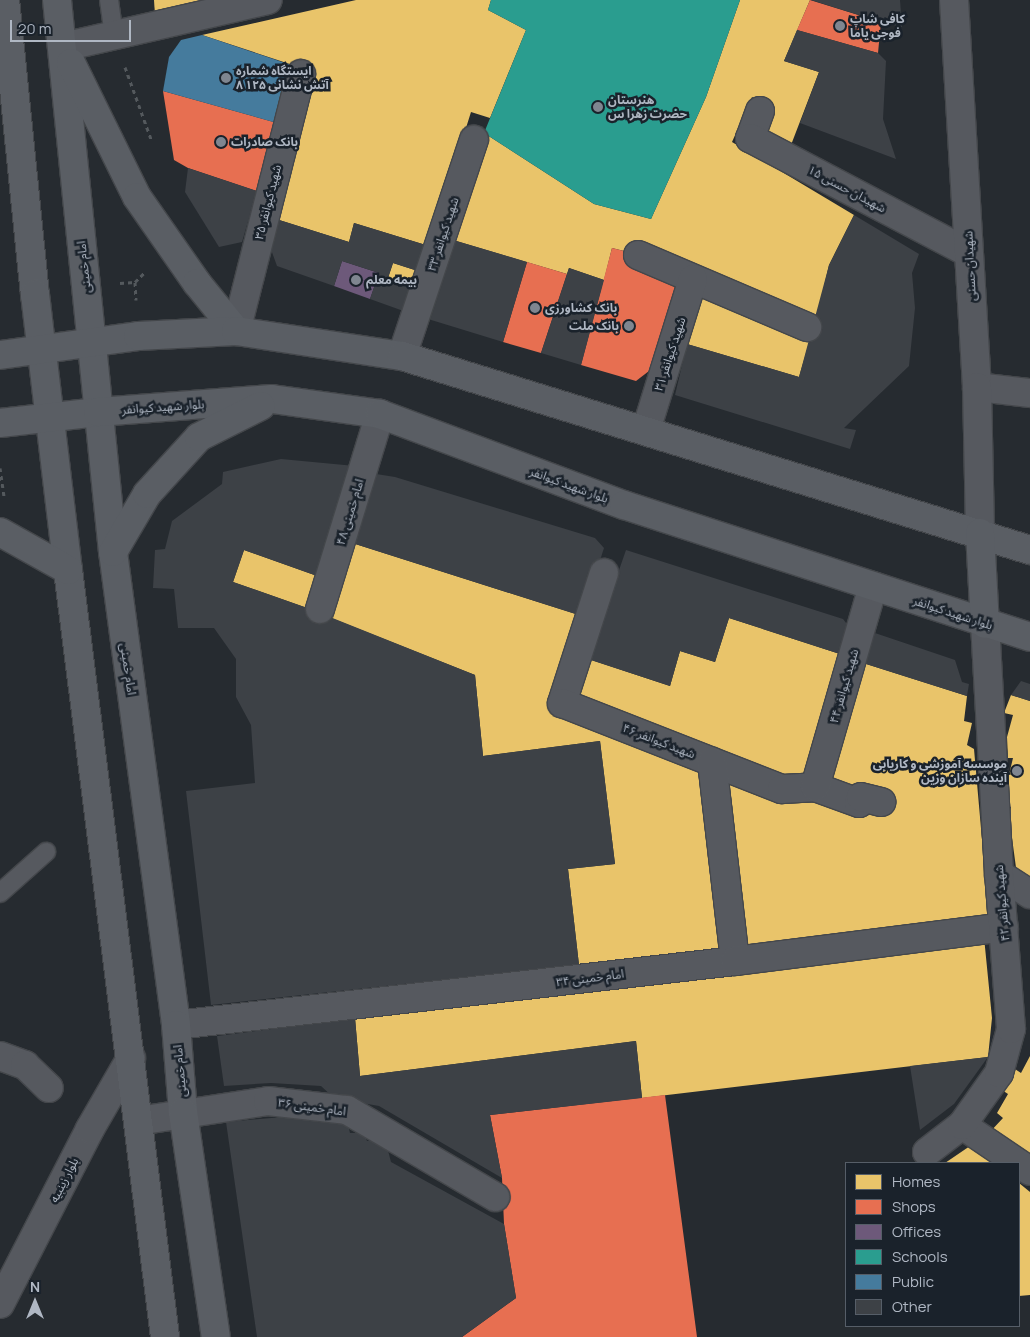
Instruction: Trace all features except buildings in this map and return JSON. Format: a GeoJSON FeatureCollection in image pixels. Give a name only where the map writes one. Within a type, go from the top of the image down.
{"type":"FeatureCollection","features":[{"type":"Feature","properties":{"kind":"main road"},"geometry":{"type":"LineString","coordinates":[[5,0],[41,349],[165,1337]]}},
{"type":"Feature","properties":{"kind":"main road","name":"امام خمینی"},"geometry":{"type":"LineString","coordinates":[[57,0],[113,552],[176,1025],[183,1112],[216,1337]]}},
{"type":"Feature","properties":{"kind":"main road"},"geometry":{"type":"LineString","coordinates":[[63,47],[137,197],[186,268],[236,331]]}},
{"type":"Feature","properties":{"kind":"main road"},"geometry":{"type":"LineString","coordinates":[[0,140],[16,104]]}},
{"type":"Feature","properties":{"kind":"main road"},"geometry":{"type":"LineString","coordinates":[[0,355],[138,336],[236,331],[402,356],[1030,550]]}},
{"type":"Feature","properties":{"kind":"main road"},"geometry":{"type":"LineString","coordinates":[[113,552],[147,494],[199,437],[272,400]]}},
{"type":"Feature","properties":{"kind":"main road","name":"بلوار شهید کیوانفر"},"geometry":{"type":"LineString","coordinates":[[0,423],[98,412],[272,400],[380,414],[624,505],[985,624],[1030,637]]}},
{"type":"Feature","properties":{"kind":"main road"},"geometry":{"type":"LineString","coordinates":[[0,532],[68,570]]}},
{"type":"Feature","properties":{"kind":"main road"},"geometry":{"type":"LineString","coordinates":[[980,533],[985,624]]}},
{"type":"Feature","properties":{"kind":"street"},"geometry":{"type":"LineString","coordinates":[[63,47],[268,0]]}},
{"type":"Feature","properties":{"kind":"street","name":"شهیدان حسنی"},"geometry":{"type":"LineString","coordinates":[[954,0],[977,387],[980,533]]}},
{"type":"Feature","properties":{"kind":"street","name":"شهید کیوانفر ۳۵"},"geometry":{"type":"LineString","coordinates":[[236,331],[301,74]]}},
{"type":"Feature","properties":{"kind":"street","name":"شهیدان حسنی ۱۵"},"geometry":{"type":"LineString","coordinates":[[760,111],[750,138],[969,253]]}},
{"type":"Feature","properties":{"kind":"street","name":"شهید کیوانفر ۳۳"},"geometry":{"type":"LineString","coordinates":[[402,356],[474,140]]}},
{"type":"Feature","properties":{"kind":"street"},"geometry":{"type":"LineString","coordinates":[[638,255],[807,327]]}},
{"type":"Feature","properties":{"kind":"street","name":"شهید کیوانفر ۳۱"},"geometry":{"type":"LineString","coordinates":[[646,430],[694,279]]}},
{"type":"Feature","properties":{"kind":"street"},"geometry":{"type":"LineString","coordinates":[[977,387],[1030,393]]}},
{"type":"Feature","properties":{"kind":"street","name":"امام خمینی ۴۸"},"geometry":{"type":"LineString","coordinates":[[320,609],[380,414]]}},
{"type":"Feature","properties":{"kind":"street","name":"شهید کیوانفر ۴۶"},"geometry":{"type":"LineString","coordinates":[[604,573],[562,703],[782,789],[815,787],[859,803],[862,797],[882,802]]}},
{"type":"Feature","properties":{"kind":"street","name":"شهید کیوانفر ۴۴"},"geometry":{"type":"LineString","coordinates":[[815,787],[873,586]]}},
{"type":"Feature","properties":{"kind":"street","name":"شهید کیوانفر ۴۲"},"geometry":{"type":"LineString","coordinates":[[927,1152],[962,1125],[999,1073],[1021,1035],[1004,927],[999,874],[985,624]]}},
{"type":"Feature","properties":{"kind":"street"},"geometry":{"type":"LineString","coordinates":[[712,762],[735,961]]}},
{"type":"Feature","properties":{"kind":"street"},"geometry":{"type":"LineString","coordinates":[[999,874],[1030,894]]}},
{"type":"Feature","properties":{"kind":"street","name":"امام خمینی ۳۴"},"geometry":{"type":"LineString","coordinates":[[176,1025],[735,961],[1004,927]]}},
{"type":"Feature","properties":{"kind":"street"},"geometry":{"type":"LineString","coordinates":[[0,1056],[25,1065],[49,1088]]}},
{"type":"Feature","properties":{"kind":"street","name":"بلوار زینبیه"},"geometry":{"type":"LineString","coordinates":[[0,1304],[90,1129],[131,1058]]}},
{"type":"Feature","properties":{"kind":"street","name":"امام خمینی ۳۶"},"geometry":{"type":"LineString","coordinates":[[138,1121],[183,1112],[268,1101],[347,1110],[495,1197]]}},
{"type":"Feature","properties":{"kind":"street"},"geometry":{"type":"LineString","coordinates":[[962,1125],[1018,1162]]}},
{"type":"Feature","properties":{"kind":"lane"},"geometry":{"type":"LineString","coordinates":[[109,0],[114,36]]}},
{"type":"Feature","properties":{"kind":"lane"},"geometry":{"type":"LineString","coordinates":[[0,893],[46,852]]}},
{"type":"Feature","properties":{"kind":"place","name":"کافی شاپ فوجی یاما"},"geometry":{"type":"Point","coordinates":[840,26]}},
{"type":"Feature","properties":{"kind":"place","name":"ایستگاه شماره ۸ آتش نشانی ۱۲۵"},"geometry":{"type":"Point","coordinates":[226,78]}},
{"type":"Feature","properties":{"kind":"place","name":"هنرستان حضرت زهرا س"},"geometry":{"type":"Point","coordinates":[598,107]}},
{"type":"Feature","properties":{"kind":"place","name":"بانک صادرات"},"geometry":{"type":"Point","coordinates":[221,142]}},
{"type":"Feature","properties":{"kind":"place","name":"بیمه معلم"},"geometry":{"type":"Point","coordinates":[356,280]}},
{"type":"Feature","properties":{"kind":"place","name":"بانک کشاورزی"},"geometry":{"type":"Point","coordinates":[535,308]}},
{"type":"Feature","properties":{"kind":"place","name":"بانک ملت"},"geometry":{"type":"Point","coordinates":[629,326]}},
{"type":"Feature","properties":{"kind":"place","name":"موسسه آموزشی و کاریابی آینده سازان وزین"},"geometry":{"type":"Point","coordinates":[1017,771]}}]}
